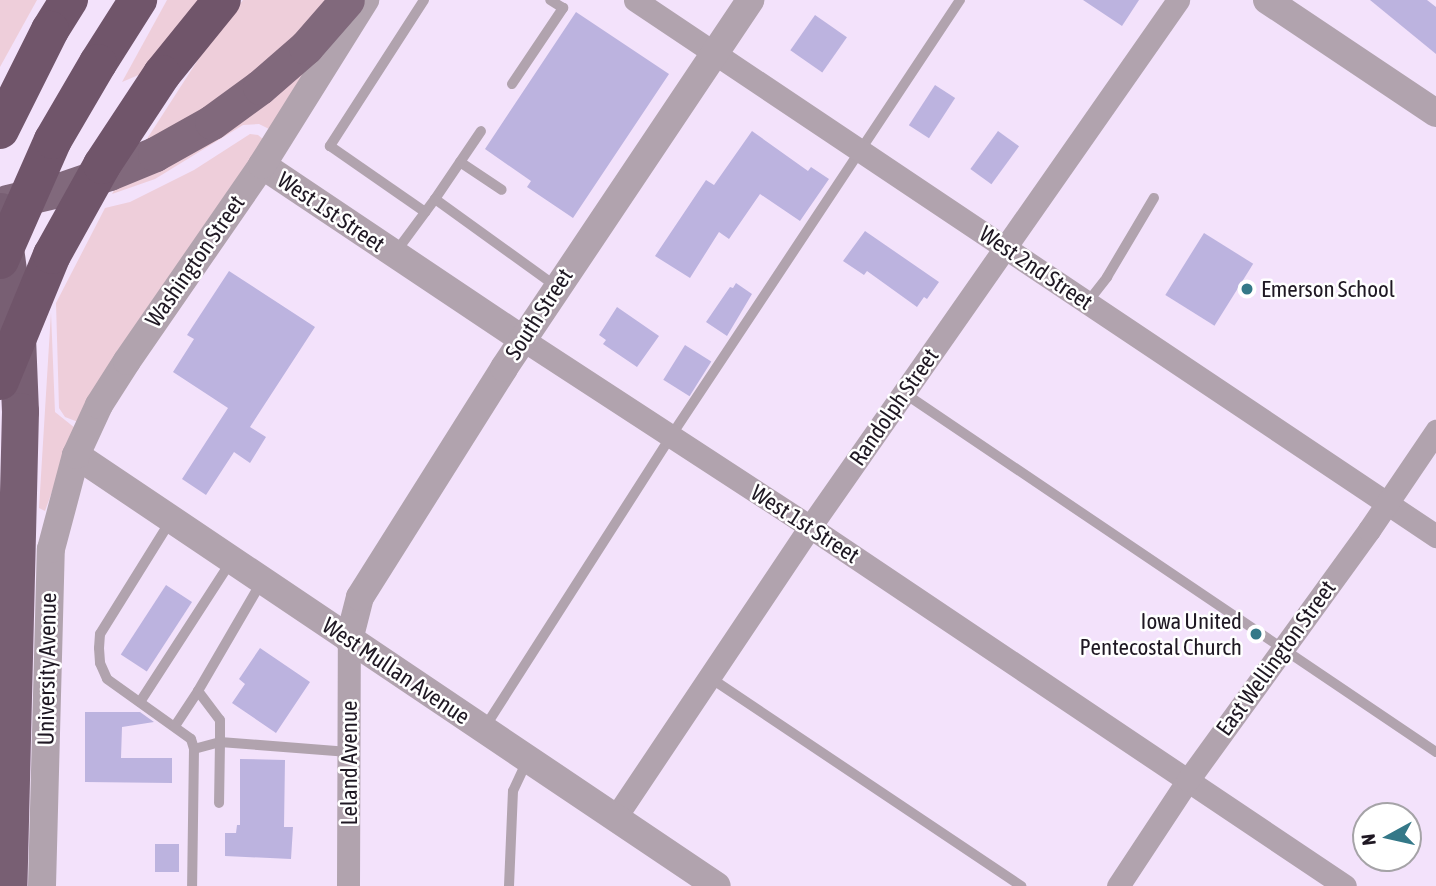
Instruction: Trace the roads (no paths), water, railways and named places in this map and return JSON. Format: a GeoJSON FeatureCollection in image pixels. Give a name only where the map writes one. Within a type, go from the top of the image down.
{"type":"FeatureCollection","features":[{"type":"Feature","properties":{"kind":"highway"},"geometry":{"type":"LineString","coordinates":[[0,260],[53,140],[138,0]]}},
{"type":"Feature","properties":{"kind":"highway"},"geometry":{"type":"LineString","coordinates":[[0,381],[52,255],[102,164],[162,74],[222,0]]}},
{"type":"Feature","properties":{"kind":"highway"},"geometry":{"type":"LineString","coordinates":[[0,130],[59,15]]}},
{"type":"Feature","properties":{"kind":"highway"},"geometry":{"type":"LineString","coordinates":[[0,211],[17,337],[20,411],[8,886]]}},
{"type":"Feature","properties":{"kind":"main road"},"geometry":{"type":"LineString","coordinates":[[0,204],[62,189],[110,173],[155,154],[212,122],[260,87],[306,47],[348,0]]}},
{"type":"Feature","properties":{"kind":"street","name":"Washington Street"},"geometry":{"type":"LineString","coordinates":[[76,455],[99,405],[262,165],[365,0]]}},
{"type":"Feature","properties":{"kind":"street","name":"West 2nd Street"},"geometry":{"type":"LineString","coordinates":[[635,0],[1436,536]]}},
{"type":"Feature","properties":{"kind":"street","name":"South Street"},"geometry":{"type":"LineString","coordinates":[[349,640],[360,597],[522,339],[750,0]]}},
{"type":"Feature","properties":{"kind":"street","name":"Randolph Street"},"geometry":{"type":"LineString","coordinates":[[615,818],[810,527],[1178,0]]}},
{"type":"Feature","properties":{"kind":"street"},"geometry":{"type":"LineString","coordinates":[[1267,0],[1436,113]]}},
{"type":"Feature","properties":{"kind":"street","name":"West 1st Street"},"geometry":{"type":"LineString","coordinates":[[262,165],[810,527],[1345,886]]}},
{"type":"Feature","properties":{"kind":"street","name":"East Wellington Street"},"geometry":{"type":"LineString","coordinates":[[1118,886],[1188,780],[1387,505],[1436,430]]}},
{"type":"Feature","properties":{"kind":"street","name":"West Mullan Avenue"},"geometry":{"type":"LineString","coordinates":[[76,455],[717,886]]}},
{"type":"Feature","properties":{"kind":"street","name":"University Avenue"},"geometry":{"type":"LineString","coordinates":[[42,886],[51,549],[76,455]]}},
{"type":"Feature","properties":{"kind":"street","name":"Leland Avenue"},"geometry":{"type":"LineString","coordinates":[[348,886],[349,640]]}},
{"type":"Feature","properties":{"kind":"lane"},"geometry":{"type":"LineString","coordinates":[[424,0],[330,146],[425,212]]}},
{"type":"Feature","properties":{"kind":"lane"},"geometry":{"type":"LineString","coordinates":[[512,84],[563,8],[550,0]]}},
{"type":"Feature","properties":{"kind":"lane"},"geometry":{"type":"LineString","coordinates":[[483,729],[671,436],[960,0]]}},
{"type":"Feature","properties":{"kind":"lane"},"geometry":{"type":"LineString","coordinates":[[394,254],[481,131]]}},
{"type":"Feature","properties":{"kind":"lane"},"geometry":{"type":"LineString","coordinates":[[460,162],[502,190]]}},
{"type":"Feature","properties":{"kind":"lane"},"geometry":{"type":"LineString","coordinates":[[1087,303],[1107,277],[1154,198]]}},
{"type":"Feature","properties":{"kind":"lane"},"geometry":{"type":"LineString","coordinates":[[435,199],[557,287]]}},
{"type":"Feature","properties":{"kind":"lane"},"geometry":{"type":"LineString","coordinates":[[904,393],[1436,752]]}},
{"type":"Feature","properties":{"kind":"lane"},"geometry":{"type":"LineString","coordinates":[[172,519],[100,634],[100,663],[107,679],[191,739],[194,749],[192,886]]}},
{"type":"Feature","properties":{"kind":"lane"},"geometry":{"type":"LineString","coordinates":[[140,702],[232,560]]}},
{"type":"Feature","properties":{"kind":"lane"},"geometry":{"type":"LineString","coordinates":[[174,726],[198,691],[262,580]]}},
{"type":"Feature","properties":{"kind":"lane"},"geometry":{"type":"LineString","coordinates":[[709,677],[1021,886]]}},
{"type":"Feature","properties":{"kind":"lane"},"geometry":{"type":"LineString","coordinates":[[198,691],[220,720],[219,803]]}},
{"type":"Feature","properties":{"kind":"lane"},"geometry":{"type":"LineString","coordinates":[[194,749],[219,741],[349,752]]}},
{"type":"Feature","properties":{"kind":"lane"},"geometry":{"type":"LineString","coordinates":[[509,886],[513,791],[528,759]]}},
{"type":"Feature","properties":{"kind":"place","name":"Emerson School"},"geometry":{"type":"Point","coordinates":[1247,289]}},
{"type":"Feature","properties":{"kind":"place","name":"Iowa United Pentecostal Church"},"geometry":{"type":"Point","coordinates":[1256,634]}}]}
